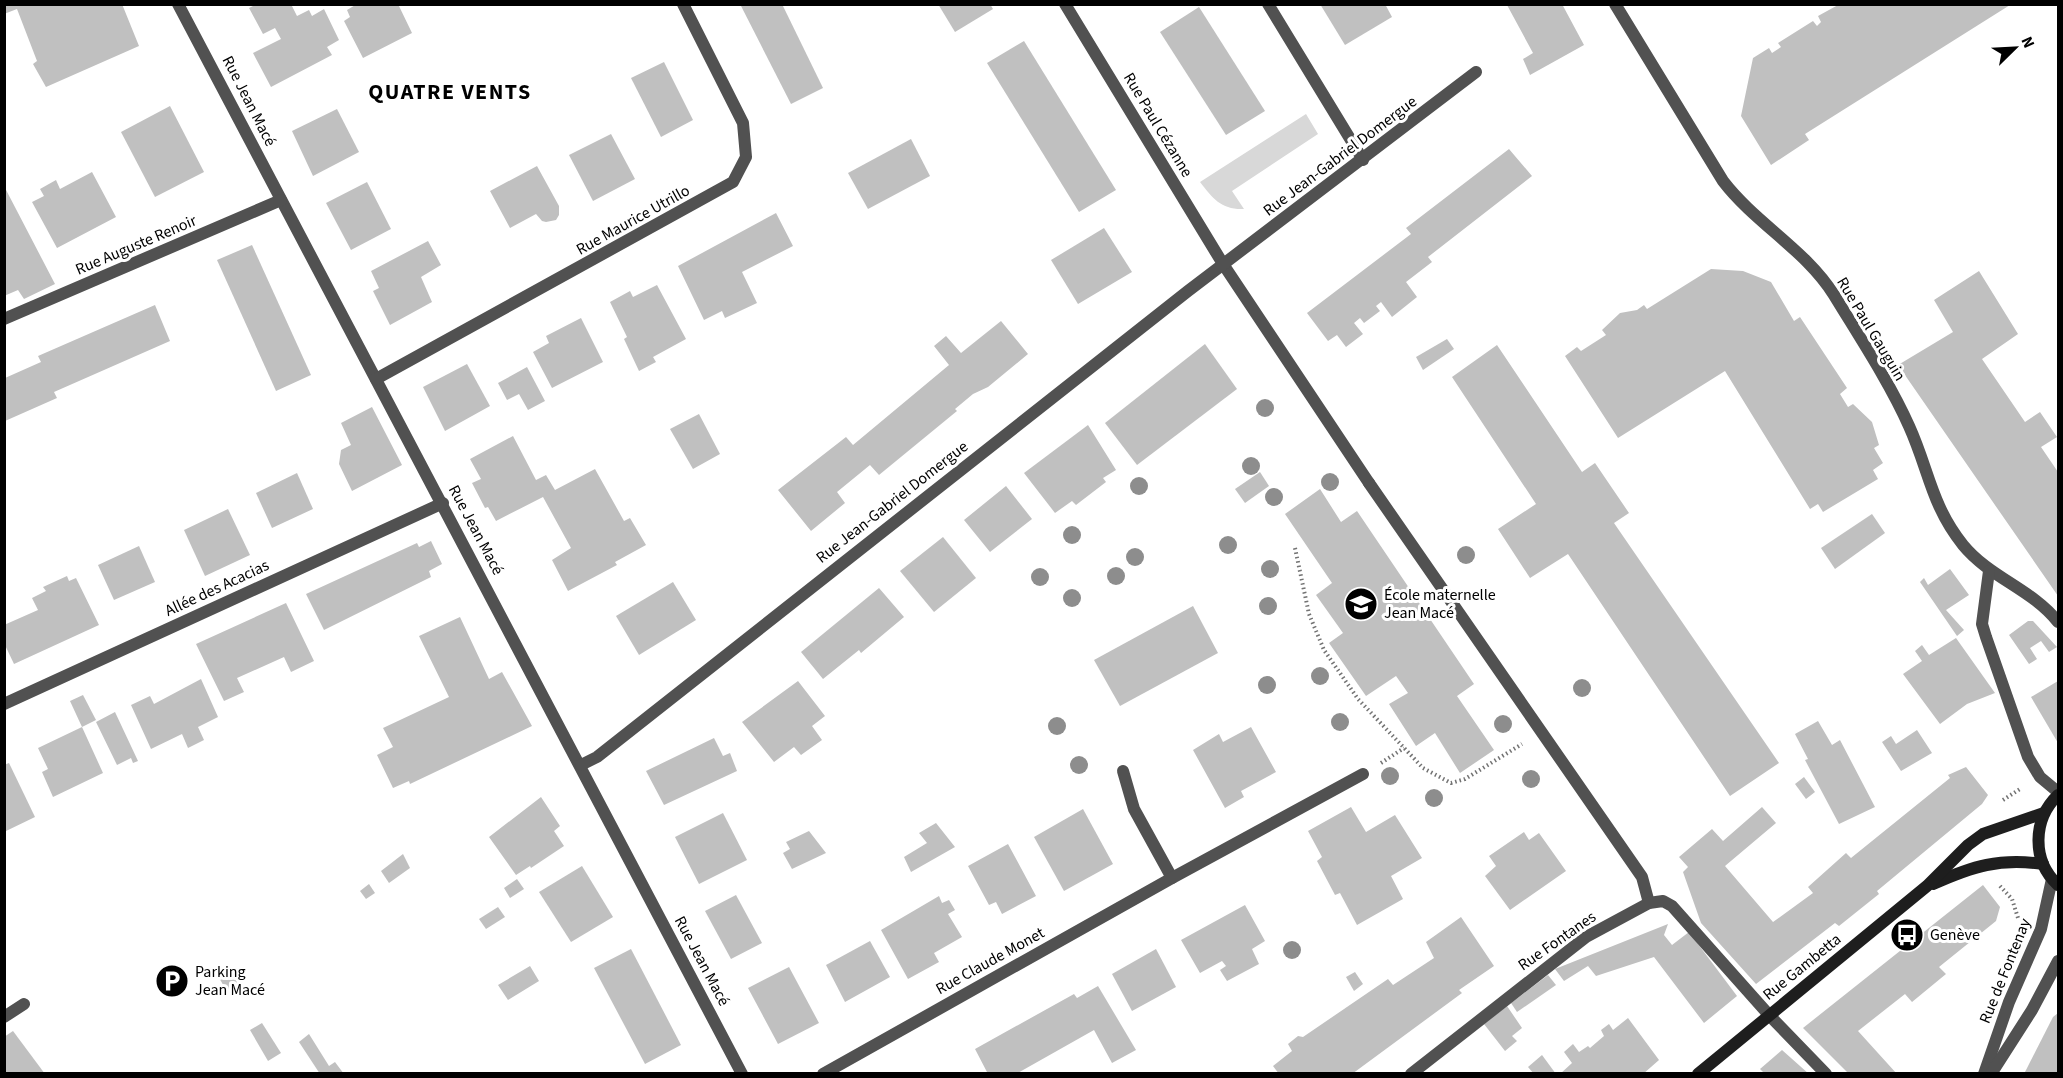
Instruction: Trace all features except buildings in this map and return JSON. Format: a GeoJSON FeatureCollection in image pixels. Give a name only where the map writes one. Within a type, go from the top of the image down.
{"type":"FeatureCollection","features":[{"type":"Feature","properties":{"kind":"main road"},"geometry":{"type":"LineString","coordinates":[[2055,882],[2043,864],[2038,847],[2038,829],[2044,813],[2058,793]]}},
{"type":"Feature","properties":{"kind":"main road","name":"Rue Gambetta"},"geometry":{"type":"LineString","coordinates":[[1698,1074],[1927,886],[1968,845],[1983,834],[2044,813]]}},
{"type":"Feature","properties":{"kind":"main road","name":"Rue Gambetta"},"geometry":{"type":"LineString","coordinates":[[1927,886],[1985,863],[2022,861],[2043,864]]}},
{"type":"Feature","properties":{"kind":"street","name":"Rue Jean Macé"},"geometry":{"type":"LineString","coordinates":[[178,4],[742,1074]]}},
{"type":"Feature","properties":{"kind":"street","name":"Rue Maurice Utrillo"},"geometry":{"type":"LineString","coordinates":[[376,379],[733,182],[746,157],[743,123],[683,4]]}},
{"type":"Feature","properties":{"kind":"street","name":"Rue Paul Cézanne"},"geometry":{"type":"LineString","coordinates":[[1065,4],[1223,264]]}},
{"type":"Feature","properties":{"kind":"street"},"geometry":{"type":"LineString","coordinates":[[1268,4],[1363,160]]}},
{"type":"Feature","properties":{"kind":"street","name":"Rue Paul Gauguin"},"geometry":{"type":"LineString","coordinates":[[1615,4],[1742,205],[1807,261],[1832,293],[1907,422],[1919,448],[1934,499],[1948,525],[1965,547],[1989,571],[2031,595],[2058,622]]}},
{"type":"Feature","properties":{"kind":"street","name":"Rue Jean-Gabriel Domergue"},"geometry":{"type":"LineString","coordinates":[[581,765],[597,757],[1223,264],[1476,72]]}},
{"type":"Feature","properties":{"kind":"street","name":"Rue Auguste Renoir"},"geometry":{"type":"LineString","coordinates":[[4,319],[281,200]]}},
{"type":"Feature","properties":{"kind":"street"},"geometry":{"type":"LineString","coordinates":[[1223,264],[1369,483],[1642,877],[1649,903],[1664,901],[1672,906],[1769,1015],[1826,1074]]}},
{"type":"Feature","properties":{"kind":"street","name":"Allée des Acacias"},"geometry":{"type":"LineString","coordinates":[[4,704],[443,503]]}},
{"type":"Feature","properties":{"kind":"street"},"geometry":{"type":"LineString","coordinates":[[1989,571],[1982,624],[1986,637],[2028,757],[2040,777],[2058,793]]}},
{"type":"Feature","properties":{"kind":"street"},"geometry":{"type":"LineString","coordinates":[[1123,771],[1134,809],[1172,878]]}},
{"type":"Feature","properties":{"kind":"street","name":"Rue Claude Monet"},"geometry":{"type":"LineString","coordinates":[[824,1074],[1172,878],[1363,774]]}},
{"type":"Feature","properties":{"kind":"street","name":"Rue de Fontenay"},"geometry":{"type":"LineString","coordinates":[[1984,1074],[2009,1002],[2041,929],[2055,882]]}},
{"type":"Feature","properties":{"kind":"street","name":"Rue Fontanes"},"geometry":{"type":"LineString","coordinates":[[1411,1074],[1586,938],[1649,903]]}},
{"type":"Feature","properties":{"kind":"street","name":"Rue de Fontenay"},"geometry":{"type":"LineString","coordinates":[[1991,1074],[2058,961]]}},
{"type":"Feature","properties":{"kind":"street"},"geometry":{"type":"LineString","coordinates":[[4,1017],[24,1004]]}},
{"type":"Feature","properties":{"kind":"path"},"geometry":{"type":"LineString","coordinates":[[1295,548],[1310,614],[1323,650],[1358,699],[1423,768],[1451,783],[1465,779],[1542,731]]}},
{"type":"Feature","properties":{"kind":"path"},"geometry":{"type":"LineString","coordinates":[[2001,879],[2000,885],[2012,899],[2018,926]]}},
{"type":"Feature","properties":{"kind":"shaded area"},"geometry":{"type":"Polygon","coordinates":[[[1306,114],[1318,134],[1232,191],[1244,209],[1230,208],[1219,202],[1200,182],[1306,114]]]}},
{"type":"Feature","properties":{"kind":"place","name":"École maternelle Jean Macé"},"geometry":{"type":"Point","coordinates":[1361,604]}},
{"type":"Feature","properties":{"kind":"place","name":"Genève"},"geometry":{"type":"Point","coordinates":[1907,935]}},
{"type":"Feature","properties":{"kind":"place","name":"Parking Jean Macé"},"geometry":{"type":"Point","coordinates":[172,981]}},
{"type":"Feature","properties":{"kind":"district","name":"QUATRE VENTS"},"geometry":{"type":"Point","coordinates":[450,92]}}]}
